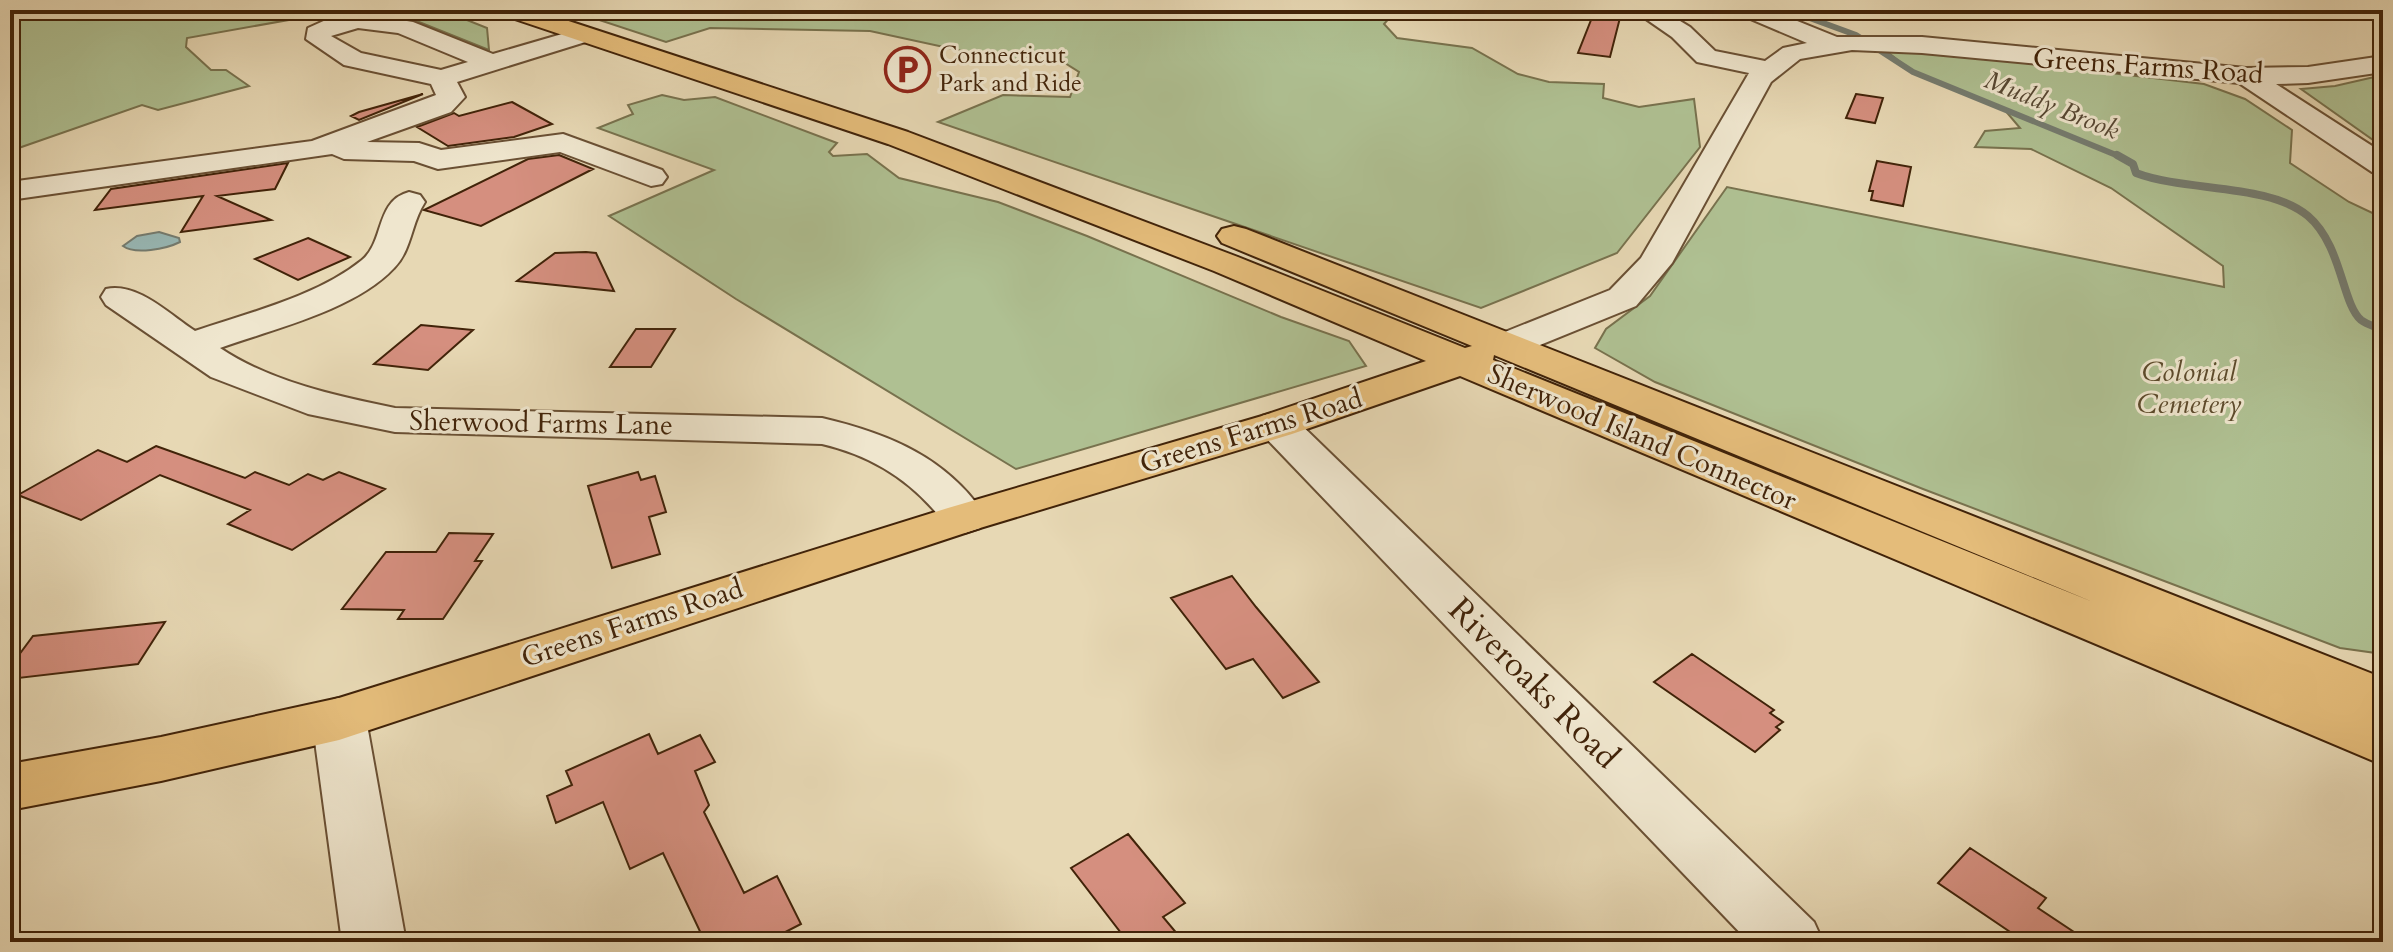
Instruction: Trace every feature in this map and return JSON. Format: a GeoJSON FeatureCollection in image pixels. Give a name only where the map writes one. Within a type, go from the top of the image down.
{"type":"FeatureCollection","features":[{"type":"Feature","properties":{"kind":"main road","name":"Sherwood Island Connector"},"geometry":{"type":"LineString","coordinates":[[511,10],[898,138],[1226,264],[2383,743]]}},
{"type":"Feature","properties":{"kind":"main road","name":"Sherwood Island Connector"},"geometry":{"type":"LineString","coordinates":[[898,138],[1067,182],[1193,222],[1509,344],[2383,700]]}},
{"type":"Feature","properties":{"kind":"main road","name":"Greens Farms Road"},"geometry":{"type":"LineString","coordinates":[[10,787],[339,719],[964,518],[1277,425],[1509,344]]}},
{"type":"Feature","properties":{"kind":"street"},"geometry":{"type":"LineString","coordinates":[[1645,10],[1681,32],[1706,57],[1728,132]]}},
{"type":"Feature","properties":{"kind":"street"},"geometry":{"type":"LineString","coordinates":[[1749,10],[1842,43]]}},
{"type":"Feature","properties":{"kind":"street"},"geometry":{"type":"LineString","coordinates":[[491,63],[390,17],[352,19],[323,27],[317,33],[319,39],[353,59],[442,78],[586,34]]}},
{"type":"Feature","properties":{"kind":"street","name":"Greens Farms Road"},"geometry":{"type":"LineString","coordinates":[[1509,344],[1623,298],[1655,263],[1767,69],[1792,53],[1842,43],[1900,44],[2246,76],[2308,75],[2383,64]]}},
{"type":"Feature","properties":{"kind":"street"},"geometry":{"type":"LineString","coordinates":[[1706,57],[1767,69]]}},
{"type":"Feature","properties":{"kind":"street"},"geometry":{"type":"LineString","coordinates":[[2246,76],[2383,166]]}},
{"type":"Feature","properties":{"kind":"street"},"geometry":{"type":"LineString","coordinates":[[317,149],[441,106],[451,97],[442,78]]}},
{"type":"Feature","properties":{"kind":"street"},"geometry":{"type":"LineString","coordinates":[[10,191],[317,149],[419,152],[438,160],[563,143],[651,177]]}},
{"type":"Feature","properties":{"kind":"street"},"geometry":{"type":"LineString","coordinates":[[191,346],[359,281],[390,251],[395,217],[409,202]]}},
{"type":"Feature","properties":{"kind":"street","name":"Sherwood Farms Lane"},"geometry":{"type":"LineString","coordinates":[[119,297],[225,369],[322,405],[395,420],[796,428],[847,436],[890,454],[930,479],[953,500],[964,518]]}},
{"type":"Feature","properties":{"kind":"street","name":"Riveroaks Road"},"geometry":{"type":"LineString","coordinates":[[1277,425],[1791,942]]}},
{"type":"Feature","properties":{"kind":"street"},"geometry":{"type":"LineString","coordinates":[[339,719],[374,942]]}},
{"type":"Feature","properties":{"kind":"green space"},"geometry":{"type":"Polygon","coordinates":[[[10,10],[345,10],[187,38],[186,47],[211,70],[226,70],[249,86],[158,110],[142,105],[10,151],[10,10]]]}},
{"type":"Feature","properties":{"kind":"green space"},"geometry":{"type":"Polygon","coordinates":[[[389,10],[442,10],[487,28],[489,50],[389,10]]]}},
{"type":"Feature","properties":{"kind":"green space"},"geometry":{"type":"Polygon","coordinates":[[[569,10],[1383,10],[1392,15],[1384,24],[1397,38],[1472,48],[1518,74],[1549,82],[1604,84],[1603,98],[1639,107],[1694,99],[1700,147],[1617,253],[1481,308],[938,122],[1003,95],[1070,97],[1079,72],[1049,53],[1013,62],[870,31],[710,28],[666,42],[569,10]]]}},
{"type":"Feature","properties":{"kind":"green space","name":"Colonial Cemetery"},"geometry":{"type":"Polygon","coordinates":[[[1885,50],[1942,53],[2204,84],[2245,99],[2292,130],[2290,163],[2349,202],[2383,218],[2383,654],[2340,648],[1923,489],[1655,382],[1595,348],[1606,329],[1650,296],[1727,187],[2224,287],[2223,266],[2111,188],[2031,149],[1975,147],[1985,131],[2020,128],[2004,109],[1913,72],[1885,50]]]}},
{"type":"Feature","properties":{"kind":"green space"},"geometry":{"type":"Polygon","coordinates":[[[2383,75],[2383,147],[2301,89],[2335,86],[2383,75]]]}},
{"type":"Feature","properties":{"kind":"green space"},"geometry":{"type":"Polygon","coordinates":[[[662,95],[684,100],[715,97],[837,143],[829,152],[833,156],[867,154],[899,178],[998,202],[1087,236],[1281,317],[1349,341],[1366,366],[1016,469],[736,299],[609,216],[714,170],[598,128],[633,114],[628,105],[662,95]]]}},
{"type":"Feature","properties":{"kind":"water"},"geometry":{"type":"Polygon","coordinates":[[[159,232],[179,238],[180,242],[151,250],[123,246],[137,236],[159,232]]]}},
{"type":"Feature","properties":{"kind":"building"},"geometry":{"type":"Polygon","coordinates":[[[1595,10],[1622,10],[1610,57],[1578,53],[1595,10]]]}},
{"type":"Feature","properties":{"kind":"building"},"geometry":{"type":"Polygon","coordinates":[[[423,94],[359,120],[351,116],[359,112],[423,94]]]}},
{"type":"Feature","properties":{"kind":"building"},"geometry":{"type":"Polygon","coordinates":[[[1856,94],[1883,98],[1875,123],[1846,118],[1856,94]]]}},
{"type":"Feature","properties":{"kind":"building"},"geometry":{"type":"Polygon","coordinates":[[[512,102],[552,124],[514,137],[448,146],[417,127],[454,113],[459,116],[512,102]]]}},
{"type":"Feature","properties":{"kind":"building"},"geometry":{"type":"Polygon","coordinates":[[[559,155],[593,169],[481,226],[424,210],[528,159],[559,155]]]}},
{"type":"Feature","properties":{"kind":"building"},"geometry":{"type":"Polygon","coordinates":[[[1877,161],[1911,167],[1903,206],[1871,200],[1873,191],[1869,191],[1877,161]]]}},
{"type":"Feature","properties":{"kind":"building"},"geometry":{"type":"Polygon","coordinates":[[[288,163],[275,189],[217,196],[271,220],[181,232],[203,196],[95,210],[111,189],[288,163]]]}},
{"type":"Feature","properties":{"kind":"building"},"geometry":{"type":"Polygon","coordinates":[[[308,238],[350,257],[298,280],[255,259],[308,238]]]}},
{"type":"Feature","properties":{"kind":"building"},"geometry":{"type":"Polygon","coordinates":[[[555,253],[596,253],[614,291],[517,281],[555,253]]]}},
{"type":"Feature","properties":{"kind":"building"},"geometry":{"type":"Polygon","coordinates":[[[421,325],[473,330],[428,370],[374,364],[421,325]]]}},
{"type":"Feature","properties":{"kind":"building"},"geometry":{"type":"Polygon","coordinates":[[[636,329],[675,329],[651,367],[610,367],[636,329]]]}},
{"type":"Feature","properties":{"kind":"building"},"geometry":{"type":"Polygon","coordinates":[[[156,446],[245,478],[255,472],[289,485],[308,474],[323,480],[339,472],[385,489],[292,550],[228,524],[250,510],[160,475],[81,520],[18,495],[98,450],[127,462],[156,446]]]}},
{"type":"Feature","properties":{"kind":"building"},"geometry":{"type":"Polygon","coordinates":[[[638,472],[641,480],[655,476],[666,512],[649,517],[660,554],[612,568],[588,486],[638,472]]]}},
{"type":"Feature","properties":{"kind":"building"},"geometry":{"type":"Polygon","coordinates":[[[449,533],[493,534],[475,561],[482,561],[443,619],[398,619],[404,610],[342,609],[386,552],[436,552],[449,533]]]}},
{"type":"Feature","properties":{"kind":"building"},"geometry":{"type":"Polygon","coordinates":[[[1232,576],[1319,682],[1283,698],[1253,659],[1226,669],[1171,598],[1232,576]]]}},
{"type":"Feature","properties":{"kind":"building"},"geometry":{"type":"Polygon","coordinates":[[[165,622],[138,664],[10,679],[10,667],[33,636],[165,622]]]}},
{"type":"Feature","properties":{"kind":"building"},"geometry":{"type":"Polygon","coordinates":[[[1692,654],[1774,710],[1770,713],[1783,722],[1776,727],[1780,730],[1755,752],[1654,682],[1692,654]]]}},
{"type":"Feature","properties":{"kind":"building"},"geometry":{"type":"Polygon","coordinates":[[[649,734],[658,754],[700,735],[715,762],[695,771],[709,805],[704,812],[744,893],[777,876],[801,924],[766,942],[705,942],[663,853],[630,869],[603,802],[556,823],[547,796],[572,785],[566,771],[649,734]]]}},
{"type":"Feature","properties":{"kind":"building"},"geometry":{"type":"Polygon","coordinates":[[[1128,834],[1185,903],[1163,917],[1184,942],[1128,942],[1071,868],[1128,834]]]}},
{"type":"Feature","properties":{"kind":"building"},"geometry":{"type":"Polygon","coordinates":[[[1970,848],[2046,898],[2038,908],[2089,942],[2025,942],[1938,883],[1970,848]]]}},
{"type":"Feature","properties":{"kind":"waterway","name":"Muddy Brook"},"geometry":{"type":"LineString","coordinates":[[1788,10],[1856,35],[1913,72],[2119,156]]}},
{"type":"Feature","properties":{"kind":"waterway","name":"Muddy Brook"},"geometry":{"type":"LineString","coordinates":[[2119,156],[2133,164],[2136,173],[2272,198],[2308,216],[2328,242],[2355,312],[2363,321],[2383,330]]}},
{"type":"Feature","properties":{"kind":"place","name":"Connecticut Park and Ride"},"geometry":{"type":"Point","coordinates":[908,69]}}]}
